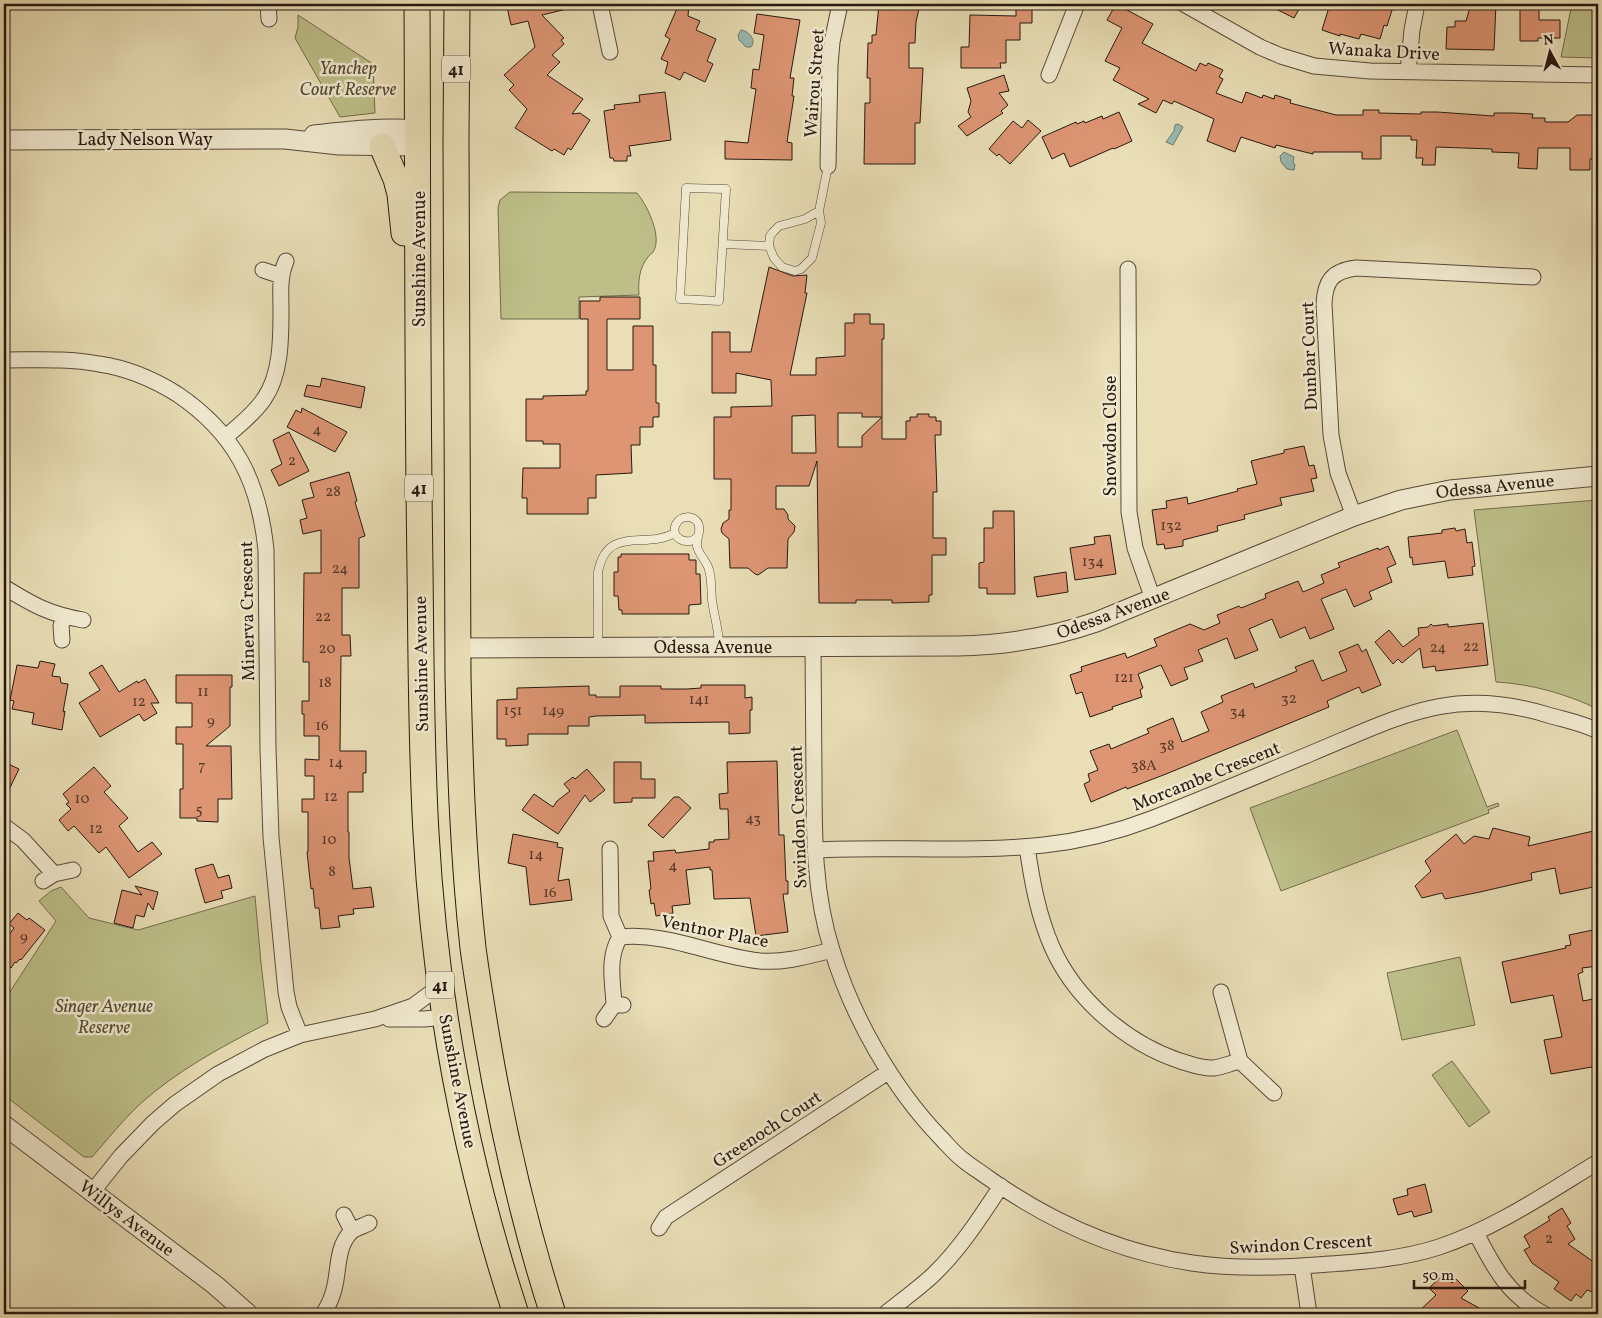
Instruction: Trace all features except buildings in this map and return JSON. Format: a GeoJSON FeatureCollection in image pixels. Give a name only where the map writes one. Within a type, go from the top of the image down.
{"type":"FeatureCollection","features":[{"type":"Feature","properties":{"kind":"main road","name":"Sunshine Avenue"},"geometry":{"type":"LineString","coordinates":[[418,4],[421,647],[426,836],[440,986],[452,1065],[475,1170],[516,1314]]}},
{"type":"Feature","properties":{"kind":"main road","name":"Sunshine Avenue"},"geometry":{"type":"LineString","coordinates":[[457,4],[459,648],[460,753],[465,850],[473,950],[496,1092],[524,1216],[553,1314]]}},
{"type":"Feature","properties":{"kind":"main road"},"geometry":{"type":"LineString","coordinates":[[418,138],[456,136]]}},
{"type":"Feature","properties":{"kind":"main road"},"geometry":{"type":"LineString","coordinates":[[382,146],[396,179],[400,194],[403,213],[404,257],[419,329]]}},
{"type":"Feature","properties":{"kind":"main road"},"geometry":{"type":"LineString","coordinates":[[421,647],[459,648]]}},
{"type":"Feature","properties":{"kind":"main road"},"geometry":{"type":"LineString","coordinates":[[445,1017],[458,1008],[466,995],[467,982],[461,916],[465,850]]}},
{"type":"Feature","properties":{"kind":"street"},"geometry":{"type":"LineString","coordinates":[[600,4],[610,52]]}},
{"type":"Feature","properties":{"kind":"street","name":"Wairou Street"},"geometry":{"type":"LineString","coordinates":[[828,166],[832,42],[840,4]]}},
{"type":"Feature","properties":{"kind":"street"},"geometry":{"type":"LineString","coordinates":[[1049,75],[1077,4]]}},
{"type":"Feature","properties":{"kind":"street","name":"Wanaka Drive"},"geometry":{"type":"LineString","coordinates":[[1184,4],[1260,47],[1300,62],[1333,68],[1408,72],[1598,75]]}},
{"type":"Feature","properties":{"kind":"street"},"geometry":{"type":"LineString","coordinates":[[1408,72],[1412,30],[1417,4]]}},
{"type":"Feature","properties":{"kind":"street","name":"Lady Nelson Way"},"geometry":{"type":"LineString","coordinates":[[4,140],[286,138],[338,132],[404,129],[418,138]]}},
{"type":"Feature","properties":{"kind":"street","name":"Lady Nelson Way"},"geometry":{"type":"LineString","coordinates":[[286,138],[339,145],[382,146],[418,138]]}},
{"type":"Feature","properties":{"kind":"street"},"geometry":{"type":"LineString","coordinates":[[226,437],[251,415],[265,398],[276,371],[281,328],[284,268],[263,270]]}},
{"type":"Feature","properties":{"kind":"street","name":"Dunbar Court"},"geometry":{"type":"LineString","coordinates":[[1354,516],[1338,473],[1331,435],[1324,304],[1324,293],[1328,283],[1334,275],[1343,270],[1356,268],[1533,277]]}},
{"type":"Feature","properties":{"kind":"street","name":"Snowdon Close"},"geometry":{"type":"LineString","coordinates":[[1128,269],[1129,512],[1135,548],[1152,599]]}},
{"type":"Feature","properties":{"kind":"street","name":"Minerva Crescent"},"geometry":{"type":"LineString","coordinates":[[4,360],[74,360],[127,370],[148,378],[193,405],[226,437],[248,475],[260,512],[264,532],[267,573],[268,749],[271,837],[286,992],[289,1007],[300,1035]]}},
{"type":"Feature","properties":{"kind":"street","name":"Odessa Avenue"},"geometry":{"type":"LineString","coordinates":[[459,648],[965,646],[1016,642],[1076,629],[1354,516],[1401,500],[1450,490],[1598,476]]}},
{"type":"Feature","properties":{"kind":"street"},"geometry":{"type":"LineString","coordinates":[[4,587],[41,609],[64,617],[83,620]]}},
{"type":"Feature","properties":{"kind":"street"},"geometry":{"type":"LineString","coordinates":[[62,640],[61,626],[64,617]]}},
{"type":"Feature","properties":{"kind":"street","name":"Swindon Crescent"},"geometry":{"type":"LineString","coordinates":[[813,647],[815,850],[819,894],[832,950],[852,1004],[888,1072],[924,1120],[961,1158],[1026,1204],[1087,1234],[1158,1257],[1224,1267],[1302,1266],[1369,1261],[1404,1256],[1437,1247],[1476,1233],[1598,1162]]}},
{"type":"Feature","properties":{"kind":"street","name":"Morcambe Crescent"},"geometry":{"type":"LineString","coordinates":[[815,850],[1027,847],[1086,838],[1135,825],[1400,716],[1434,707],[1478,702],[1513,705],[1576,722],[1598,731]]}},
{"type":"Feature","properties":{"kind":"street"},"geometry":{"type":"LineString","coordinates":[[4,826],[23,840],[48,877],[72,870]]}},
{"type":"Feature","properties":{"kind":"street"},"geometry":{"type":"LineString","coordinates":[[1027,847],[1034,893],[1052,947],[1070,976],[1102,1014],[1122,1031],[1147,1047],[1175,1059],[1199,1067],[1214,1068],[1240,1061]]}},
{"type":"Feature","properties":{"kind":"street"},"geometry":{"type":"LineString","coordinates":[[604,1019],[620,1005],[611,962],[613,951],[620,937],[611,916],[610,849]]}},
{"type":"Feature","properties":{"kind":"street","name":"Ventnor Place"},"geometry":{"type":"LineString","coordinates":[[620,937],[639,936],[665,939],[759,960],[789,960],[832,950]]}},
{"type":"Feature","properties":{"kind":"street"},"geometry":{"type":"LineString","coordinates":[[93,1191],[126,1150],[153,1123],[175,1104],[218,1074],[300,1035],[375,1019],[412,1006],[440,986]]}},
{"type":"Feature","properties":{"kind":"street"},"geometry":{"type":"LineString","coordinates":[[1220,992],[1240,1061],[1274,1092]]}},
{"type":"Feature","properties":{"kind":"street"},"geometry":{"type":"LineString","coordinates":[[375,1019],[445,1017]]}},
{"type":"Feature","properties":{"kind":"street","name":"Greenoch Court"},"geometry":{"type":"LineString","coordinates":[[661,1219],[888,1072]]}},
{"type":"Feature","properties":{"kind":"street","name":"Willys Avenue"},"geometry":{"type":"LineString","coordinates":[[4,1125],[215,1285],[248,1314]]}},
{"type":"Feature","properties":{"kind":"street"},"geometry":{"type":"LineString","coordinates":[[885,1314],[932,1276],[955,1252],[977,1224],[1001,1186]]}},
{"type":"Feature","properties":{"kind":"street"},"geometry":{"type":"LineString","coordinates":[[344,1215],[352,1231]]}},
{"type":"Feature","properties":{"kind":"street"},"geometry":{"type":"LineString","coordinates":[[323,1314],[330,1302],[335,1285],[340,1252],[352,1231],[369,1223]]}},
{"type":"Feature","properties":{"kind":"street"},"geometry":{"type":"LineString","coordinates":[[1476,1233],[1493,1266],[1505,1283],[1518,1296],[1544,1314]]}},
{"type":"Feature","properties":{"kind":"street"},"geometry":{"type":"LineString","coordinates":[[1302,1266],[1309,1314]]}},
{"type":"Feature","properties":{"kind":"lane"},"geometry":{"type":"LineString","coordinates":[[819,211],[805,219],[779,226],[770,236],[769,246],[774,258],[782,267],[794,271],[801,269],[812,258],[821,223],[819,211],[828,166]]}},
{"type":"Feature","properties":{"kind":"lane"},"geometry":{"type":"LineString","coordinates":[[686,188],[726,190],[723,244],[719,301],[680,299],[686,188]]}},
{"type":"Feature","properties":{"kind":"lane"},"geometry":{"type":"LineString","coordinates":[[723,244],[769,246]]}},
{"type":"Feature","properties":{"kind":"lane"},"geometry":{"type":"LineString","coordinates":[[698,536],[692,541],[684,542],[680,540],[675,533],[678,521],[689,517],[696,520],[699,524],[700,528],[697,546],[709,567],[719,648]]}},
{"type":"Feature","properties":{"kind":"lane"},"geometry":{"type":"LineString","coordinates":[[598,647],[598,572],[600,562],[607,551],[620,542],[658,539],[675,533]]}},
{"type":"Feature","properties":{"kind":"green space"},"geometry":{"type":"Polygon","coordinates":[[[1572,4],[1598,4],[1598,58],[1561,57],[1572,4]]]}},
{"type":"Feature","properties":{"kind":"green space","name":"Yanchep Court Reserve"},"geometry":{"type":"Polygon","coordinates":[[[298,15],[373,64],[375,113],[340,117],[295,38],[298,27],[298,15]]]}},
{"type":"Feature","properties":{"kind":"green space"},"geometry":{"type":"Polygon","coordinates":[[[510,192],[637,193],[649,213],[656,238],[656,246],[641,270],[639,295],[579,297],[579,319],[501,319],[498,208],[500,200],[510,192]]]}},
{"type":"Feature","properties":{"kind":"green space"},"geometry":{"type":"Polygon","coordinates":[[[1598,500],[1598,709],[1548,691],[1523,685],[1496,682],[1474,510],[1598,500]]]}},
{"type":"Feature","properties":{"kind":"green space"},"geometry":{"type":"Polygon","coordinates":[[[1457,730],[1487,807],[1498,803],[1499,806],[1488,810],[1489,813],[1281,891],[1250,808],[1457,730]]]}},
{"type":"Feature","properties":{"kind":"green space","name":"Singer Avenue Reserve"},"geometry":{"type":"Polygon","coordinates":[[[61,887],[89,918],[138,930],[255,896],[268,1023],[217,1050],[168,1081],[133,1111],[92,1157],[84,1157],[4,1095],[4,1001],[56,921],[39,901],[51,891],[61,887]]]}},
{"type":"Feature","properties":{"kind":"green space"},"geometry":{"type":"Polygon","coordinates":[[[1460,957],[1475,1025],[1402,1040],[1387,973],[1460,957]]]}},
{"type":"Feature","properties":{"kind":"green space"},"geometry":{"type":"Polygon","coordinates":[[[1452,1061],[1490,1112],[1469,1127],[1432,1075],[1452,1061]]]}},
{"type":"Feature","properties":{"kind":"water"},"geometry":{"type":"Polygon","coordinates":[[[741,30],[751,36],[753,44],[751,47],[746,47],[739,40],[738,35],[741,30]]]}},
{"type":"Feature","properties":{"kind":"water"},"geometry":{"type":"Polygon","coordinates":[[[1178,124],[1183,127],[1173,145],[1166,142],[1174,131],[1175,125],[1178,124]]]}},
{"type":"Feature","properties":{"kind":"water"},"geometry":{"type":"Polygon","coordinates":[[[1284,152],[1294,157],[1294,170],[1287,169],[1281,162],[1280,156],[1284,152]]]}}]}
